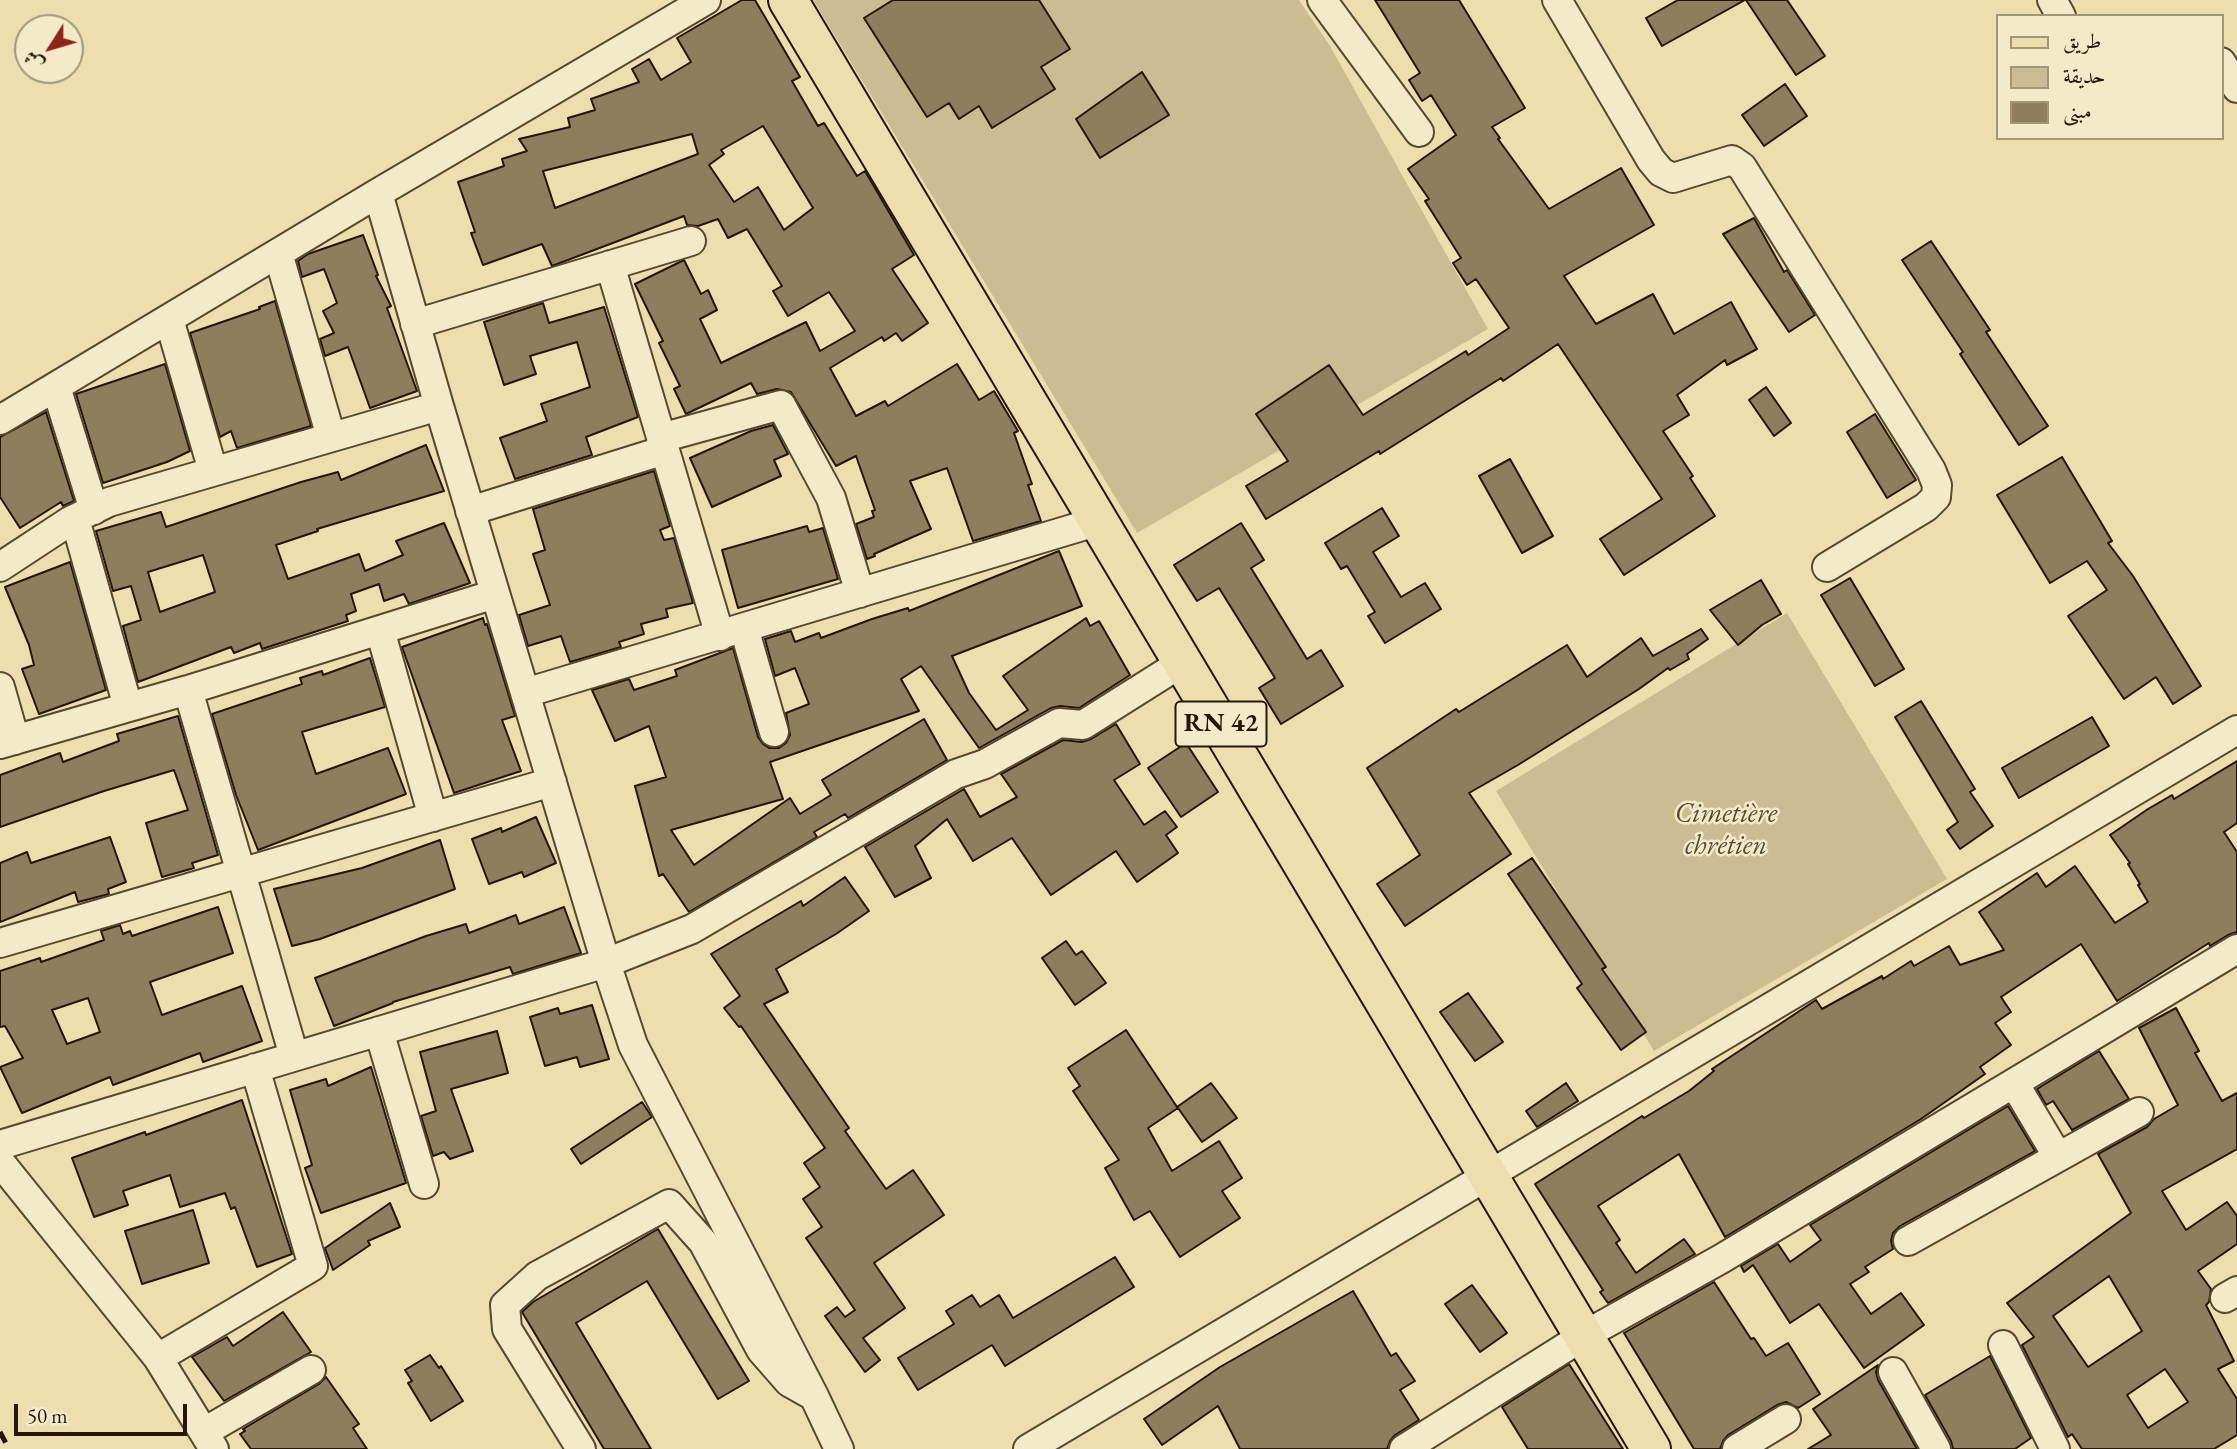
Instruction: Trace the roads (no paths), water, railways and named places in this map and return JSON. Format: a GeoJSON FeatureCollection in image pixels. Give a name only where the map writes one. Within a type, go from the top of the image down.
{"type":"FeatureCollection","features":[{"type":"Feature","properties":{"kind":"main road","name":"RN 42"},"geometry":{"type":"LineString","coordinates":[[788,0],[1651,1449]]}},
{"type":"Feature","properties":{"kind":"street"},"geometry":{"type":"LineString","coordinates":[[0,420],[378,192],[706,0]]}},
{"type":"Feature","properties":{"kind":"street"},"geometry":{"type":"LineString","coordinates":[[1322,0],[1419,132]]}},
{"type":"Feature","properties":{"kind":"street"},"geometry":{"type":"LineString","coordinates":[[1556,0],[1651,160],[1661,172],[1673,178],[1732,160],[1742,167],[1931,470],[1937,485],[1936,497],[1926,507],[1827,567]]}},
{"type":"Feature","properties":{"kind":"street"},"geometry":{"type":"LineString","coordinates":[[2223,65],[2237,88]]}},
{"type":"Feature","properties":{"kind":"street"},"geometry":{"type":"LineString","coordinates":[[378,192],[470,511],[633,1045],[839,1449]]}},
{"type":"Feature","properties":{"kind":"street"},"geometry":{"type":"LineString","coordinates":[[415,324],[691,241]]}},
{"type":"Feature","properties":{"kind":"street"},"geometry":{"type":"LineString","coordinates":[[278,253],[331,437]]}},
{"type":"Feature","properties":{"kind":"street"},"geometry":{"type":"LineString","coordinates":[[610,265],[663,444],[732,632],[774,732]]}},
{"type":"Feature","properties":{"kind":"street"},"geometry":{"type":"LineString","coordinates":[[169,319],[213,471]]}},
{"type":"Feature","properties":{"kind":"street"},"geometry":{"type":"LineString","coordinates":[[56,387],[128,708]]}},
{"type":"Feature","properties":{"kind":"street"},"geometry":{"type":"LineString","coordinates":[[470,511],[781,405],[831,498],[860,593]]}},
{"type":"Feature","properties":{"kind":"street"},"geometry":{"type":"LineString","coordinates":[[0,566],[84,514],[109,502],[439,406]]}},
{"type":"Feature","properties":{"kind":"street"},"geometry":{"type":"LineString","coordinates":[[525,693],[1099,521]]}},
{"type":"Feature","properties":{"kind":"street"},"geometry":{"type":"LineString","coordinates":[[0,687],[7,742],[188,690],[495,594]]}},
{"type":"Feature","properties":{"kind":"street"},"geometry":{"type":"LineString","coordinates":[[380,630],[433,817]]}},
{"type":"Feature","properties":{"kind":"street"},"geometry":{"type":"LineString","coordinates":[[0,1144],[606,963],[692,929],[956,774],[985,764],[1059,723],[1083,725],[1184,662]]}},
{"type":"Feature","properties":{"kind":"street"},"geometry":{"type":"LineString","coordinates":[[188,690],[294,1056]]}},
{"type":"Feature","properties":{"kind":"street"},"geometry":{"type":"LineString","coordinates":[[1028,1449],[2237,730]]}},
{"type":"Feature","properties":{"kind":"street"},"geometry":{"type":"LineString","coordinates":[[0,943],[552,782]]}},
{"type":"Feature","properties":{"kind":"street"},"geometry":{"type":"LineString","coordinates":[[1404,1449],[1585,1335],[1721,1259],[2237,950]]}},
{"type":"Feature","properties":{"kind":"street"},"geometry":{"type":"LineString","coordinates":[[379,1031],[424,1184]]}},
{"type":"Feature","properties":{"kind":"street"},"geometry":{"type":"LineString","coordinates":[[158,1358],[313,1266],[255,1068]]}},
{"type":"Feature","properties":{"kind":"street"},"geometry":{"type":"LineString","coordinates":[[2014,1083],[2058,1157]]}},
{"type":"Feature","properties":{"kind":"street"},"geometry":{"type":"LineString","coordinates":[[1908,1241],[2139,1112]]}},
{"type":"Feature","properties":{"kind":"street"},"geometry":{"type":"LineString","coordinates":[[0,1161],[158,1358],[209,1441],[311,1370]]}},
{"type":"Feature","properties":{"kind":"street"},"geometry":{"type":"LineString","coordinates":[[581,1449],[507,1329],[505,1305],[537,1276],[668,1204],[703,1242],[761,1350],[789,1382],[814,1396]]}},
{"type":"Feature","properties":{"kind":"street"},"geometry":{"type":"LineString","coordinates":[[2003,1345],[2055,1449]]}},
{"type":"Feature","properties":{"kind":"street"},"geometry":{"type":"LineString","coordinates":[[1893,1372],[1936,1449]]}},
{"type":"Feature","properties":{"kind":"street"},"geometry":{"type":"LineString","coordinates":[[1737,1449],[1786,1419]]}},
{"type":"Feature","properties":{"kind":"railway"},"geometry":{"type":"LineString","coordinates":[[0,1432],[9,1449]]}},
{"type":"Feature","properties":{"kind":"park label","name":"Cimetière chrétien"},"geometry":{"type":"Point","coordinates":[1726,830]}}]}
